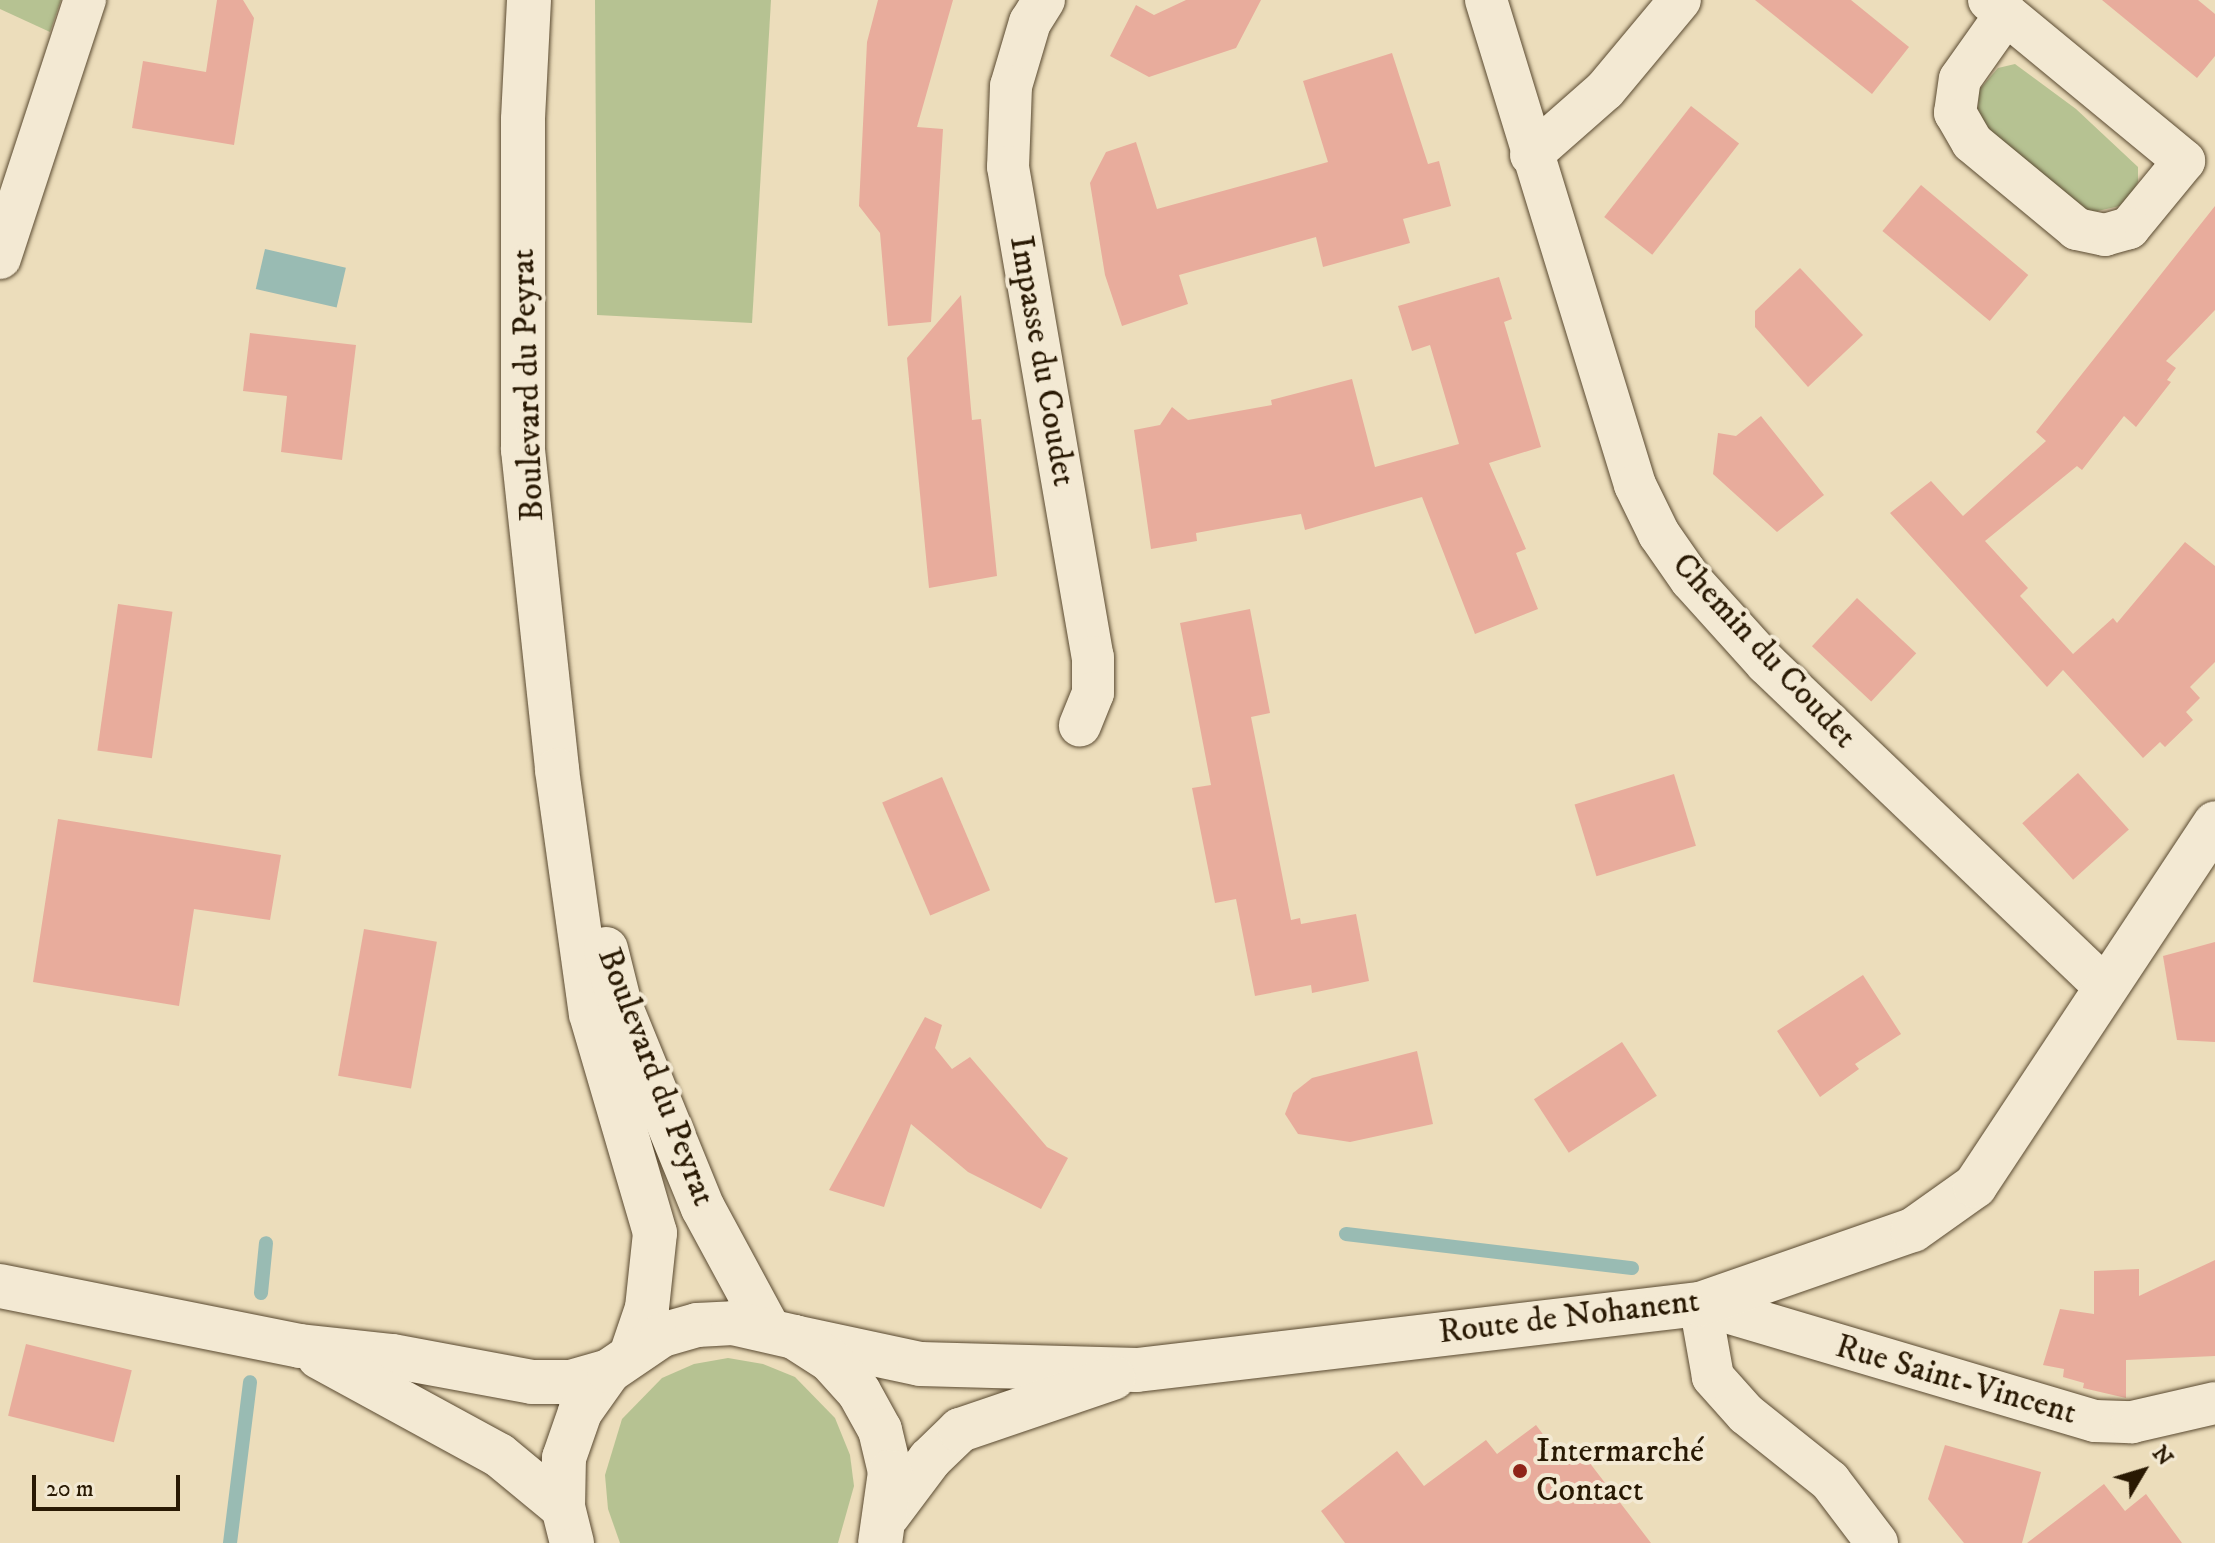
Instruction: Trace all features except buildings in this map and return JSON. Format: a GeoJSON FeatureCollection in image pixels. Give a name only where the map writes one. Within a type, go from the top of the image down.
{"type":"FeatureCollection","features":[{"type":"Feature","properties":{"kind":"main road","name":"Boulevard du Peyrat"},"geometry":{"type":"LineString","coordinates":[[529,0],[523,120],[523,450],[557,770],[591,1014],[655,1233],[647,1308],[620,1362],[580,1412],[568,1447],[568,1526]]}},
{"type":"Feature","properties":{"kind":"main road","name":"Boulevard du Peyrat"},"geometry":{"type":"LineString","coordinates":[[557,770],[620,1005],[703,1208],[781,1333]]}},
{"type":"Feature","properties":{"kind":"main road","name":"Route de Nohanent"},"geometry":{"type":"LineString","coordinates":[[620,1362],[697,1325],[733,1323],[920,1364],[1137,1370],[1700,1304],[1913,1230],[1975,1186],[2215,823]]}},
{"type":"Feature","properties":{"kind":"main road"},"geometry":{"type":"LineString","coordinates":[[0,1286],[300,1346],[392,1356],[532,1382],[571,1382],[620,1362]]}},
{"type":"Feature","properties":{"kind":"main road"},"geometry":{"type":"LineString","coordinates":[[781,1333],[830,1360],[859,1392],[880,1430],[890,1472],[884,1529]]}},
{"type":"Feature","properties":{"kind":"main road"},"geometry":{"type":"LineString","coordinates":[[300,1346],[499,1455],[568,1526]]}},
{"type":"Feature","properties":{"kind":"main road","name":"Route de Nohanent"},"geometry":{"type":"LineString","coordinates":[[884,1529],[930,1459],[960,1430],[1137,1370]]}},
{"type":"Feature","properties":{"kind":"street"},"geometry":{"type":"LineString","coordinates":[[0,258],[85,0]]}},
{"type":"Feature","properties":{"kind":"street","name":"Impasse du Coudet"},"geometry":{"type":"LineString","coordinates":[[1044,0],[1030,22],[1011,86],[1008,167],[1093,657],[1093,693],[1080,725]]}},
{"type":"Feature","properties":{"kind":"street","name":"Chemin du Coudet"},"geometry":{"type":"LineString","coordinates":[[1486,0],[1531,155],[1635,485],[1667,545],[1767,664],[2106,988]]}},
{"type":"Feature","properties":{"kind":"street"},"geometry":{"type":"LineString","coordinates":[[1531,155],[1605,90],[1680,0]]}},
{"type":"Feature","properties":{"kind":"street"},"geometry":{"type":"LineString","coordinates":[[1998,7],[2184,161],[2129,228],[2105,235],[2077,229],[1972,142],[1955,113],[1960,79],[1998,7]]}},
{"type":"Feature","properties":{"kind":"street"},"geometry":{"type":"LineString","coordinates":[[1700,1304],[1713,1377],[1746,1414],[1830,1481],[1877,1543]]}},
{"type":"Feature","properties":{"kind":"street","name":"Rue Saint-Vincent"},"geometry":{"type":"LineString","coordinates":[[1700,1304],[2095,1421],[2132,1422],[2215,1403]]}},
{"type":"Feature","properties":{"kind":"green space"},"geometry":{"type":"Polygon","coordinates":[[[0,0],[61,0],[50,32],[0,9],[0,0]]]}},
{"type":"Feature","properties":{"kind":"green space"},"geometry":{"type":"Polygon","coordinates":[[[595,0],[771,0],[752,323],[597,315],[595,0]]]}},
{"type":"Feature","properties":{"kind":"green space"},"geometry":{"type":"Polygon","coordinates":[[[2015,64],[2076,109],[2138,167],[2138,182],[2124,205],[2089,213],[1986,127],[1978,109],[1979,90],[1998,68],[2015,64]]]}},
{"type":"Feature","properties":{"kind":"green space"},"geometry":{"type":"Polygon","coordinates":[[[728,1358],[763,1364],[795,1377],[835,1418],[850,1455],[854,1486],[838,1543],[620,1543],[608,1509],[605,1475],[622,1419],[662,1378],[694,1364],[728,1358]]]}},
{"type":"Feature","properties":{"kind":"water"},"geometry":{"type":"Polygon","coordinates":[[[265,249],[346,268],[337,308],[256,289],[265,249]]]}},
{"type":"Feature","properties":{"kind":"waterway"},"geometry":{"type":"LineString","coordinates":[[1346,1234],[1632,1268]]}},
{"type":"Feature","properties":{"kind":"waterway"},"geometry":{"type":"LineString","coordinates":[[261,1293],[266,1243]]}},
{"type":"Feature","properties":{"kind":"waterway"},"geometry":{"type":"LineString","coordinates":[[230,1543],[250,1382]]}},
{"type":"Feature","properties":{"kind":"place","name":"Intermarché Contact"},"geometry":{"type":"Point","coordinates":[1520,1471]}}]}
